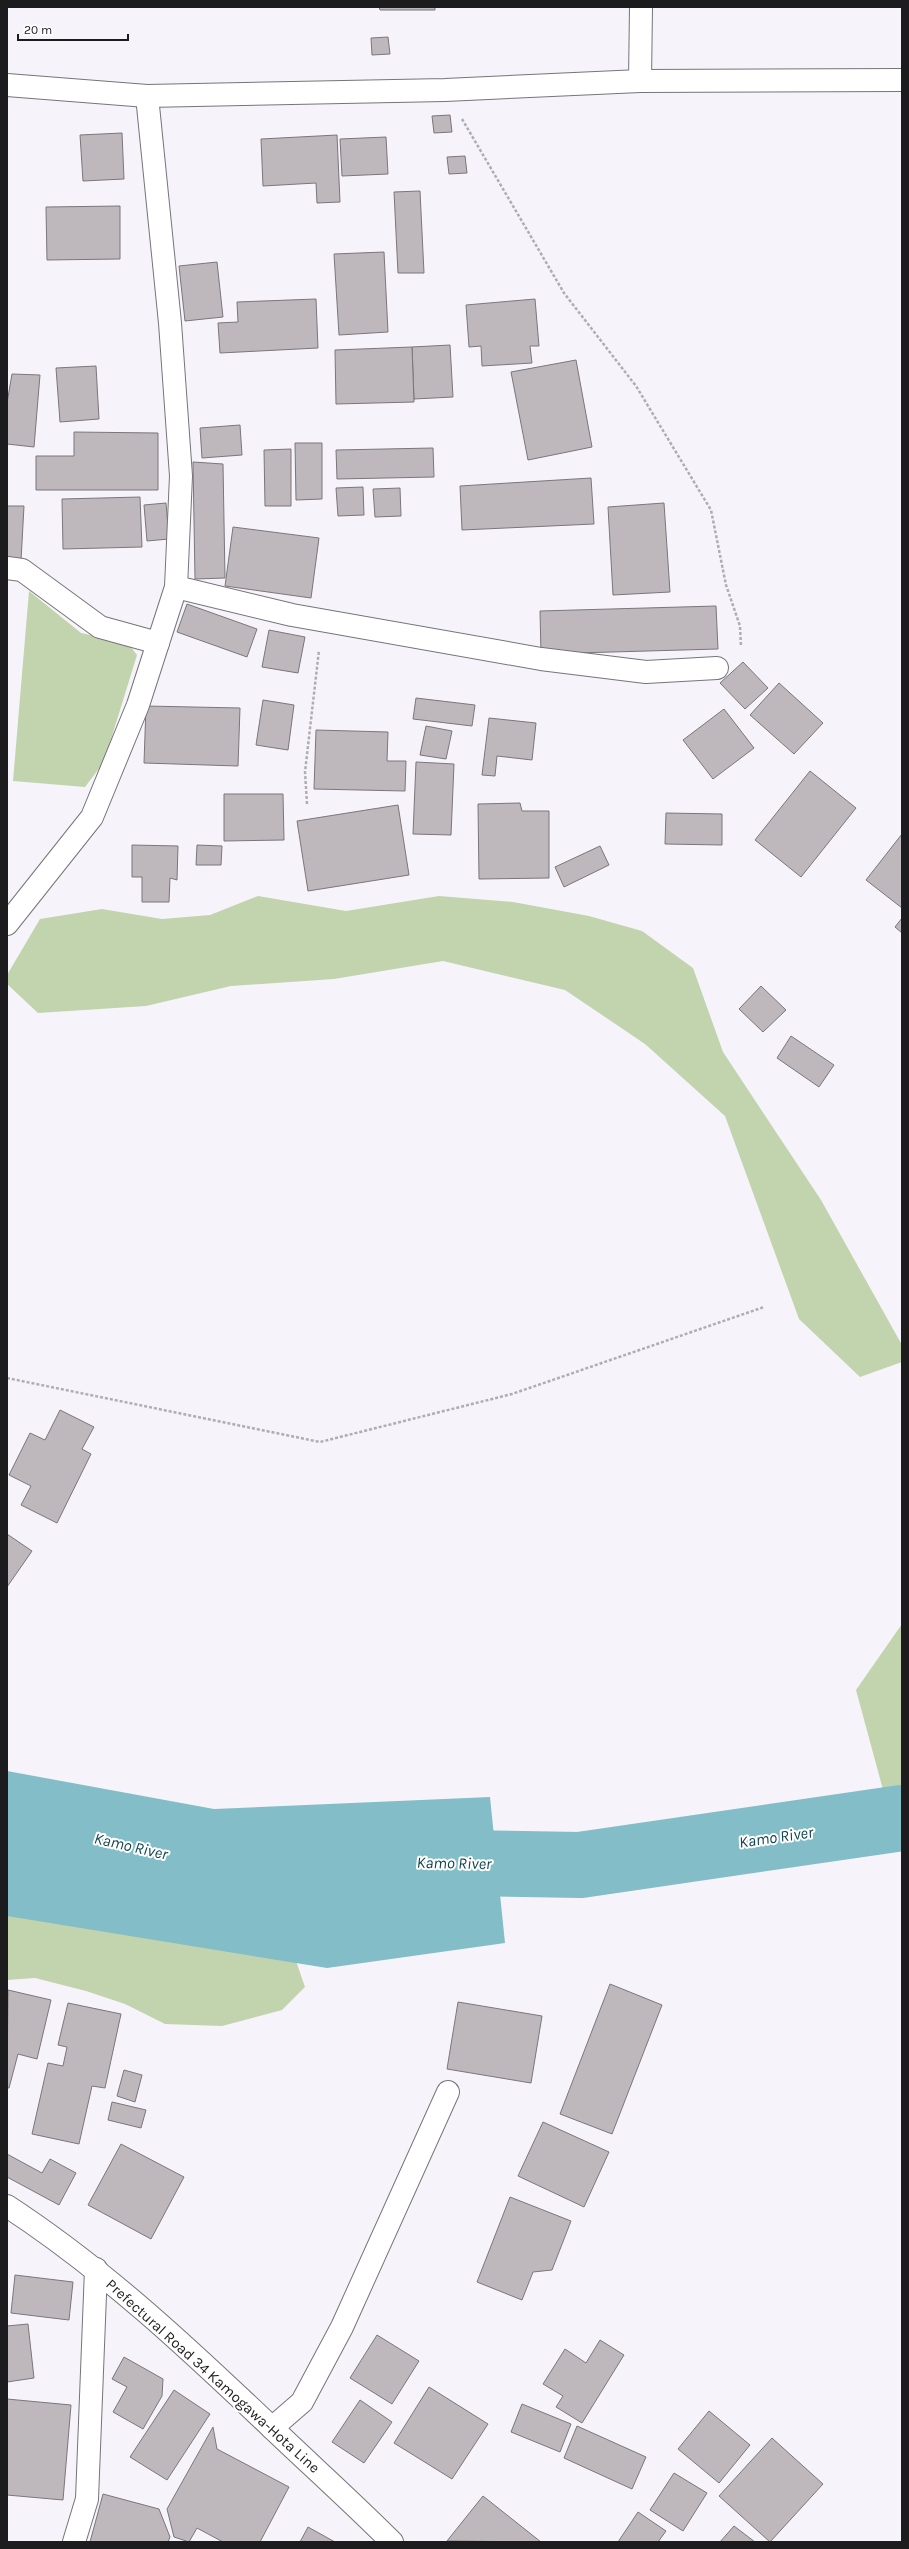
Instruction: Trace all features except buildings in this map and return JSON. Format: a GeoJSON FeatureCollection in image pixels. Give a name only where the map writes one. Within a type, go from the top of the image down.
{"type":"FeatureCollection","features":[{"type":"Feature","properties":{"kind":"street"},"geometry":{"type":"LineString","coordinates":[[640,81],[641,7]]}},
{"type":"Feature","properties":{"kind":"street"},"geometry":{"type":"LineString","coordinates":[[7,85],[147,96],[445,90],[640,81],[902,80]]}},
{"type":"Feature","properties":{"kind":"street"},"geometry":{"type":"LineString","coordinates":[[7,924],[92,817],[138,705],[176,587],[181,476],[170,323],[147,96]]}},
{"type":"Feature","properties":{"kind":"street"},"geometry":{"type":"LineString","coordinates":[[7,568],[22,570],[100,627],[158,643]]}},
{"type":"Feature","properties":{"kind":"street"},"geometry":{"type":"LineString","coordinates":[[176,587],[323,620],[541,660],[646,672],[717,668]]}},
{"type":"Feature","properties":{"kind":"street"},"geometry":{"type":"LineString","coordinates":[[272,2428],[302,2402],[342,2328],[448,2092]]}},
{"type":"Feature","properties":{"kind":"street","name":"Prefectural Road 34 Kamogawa-Hota Line"},"geometry":{"type":"LineString","coordinates":[[7,2206],[50,2234],[96,2268],[228,2384],[392,2542]]}},
{"type":"Feature","properties":{"kind":"street"},"geometry":{"type":"LineString","coordinates":[[74,2542],[87,2500],[96,2268]]}},
{"type":"Feature","properties":{"kind":"path"},"geometry":{"type":"LineString","coordinates":[[445,90],[564,293],[636,386],[711,510],[726,585],[740,626],[741,650],[717,668]]}},
{"type":"Feature","properties":{"kind":"path"},"geometry":{"type":"LineString","coordinates":[[307,804],[304,772],[323,620]]}},
{"type":"Feature","properties":{"kind":"path"},"geometry":{"type":"LineString","coordinates":[[7,1378],[320,1442],[512,1394],[764,1307]]}},
{"type":"Feature","properties":{"kind":"green space"},"geometry":{"type":"Polygon","coordinates":[[[29,591],[81,633],[128,643],[137,655],[104,762],[85,787],[13,781],[29,591]]]}},
{"type":"Feature","properties":{"kind":"green space"},"geometry":{"type":"Polygon","coordinates":[[[258,896],[346,911],[439,896],[513,902],[589,916],[642,931],[693,968],[723,1052],[821,1200],[902,1345],[902,1362],[860,1377],[799,1319],[725,1116],[645,1044],[565,990],[443,961],[334,979],[231,986],[146,1006],[38,1013],[7,984],[7,975],[40,919],[102,909],[162,919],[210,915],[258,896]]]}},
{"type":"Feature","properties":{"kind":"green space"},"geometry":{"type":"Polygon","coordinates":[[[902,1624],[902,1794],[885,1797],[856,1690],[902,1624]]]}},
{"type":"Feature","properties":{"kind":"green space"},"geometry":{"type":"Polygon","coordinates":[[[7,1873],[278,1909],[305,1987],[282,2010],[222,2026],[165,2024],[125,2004],[86,1991],[35,1978],[7,1980],[7,1873]]]}},
{"type":"Feature","properties":{"kind":"water"},"geometry":{"type":"Polygon","coordinates":[[[7,1771],[214,1809],[490,1797],[505,1943],[327,1968],[7,1916],[7,1771]]]}},
{"type":"Feature","properties":{"kind":"waterway","name":"Kamo River"},"geometry":{"type":"LineString","coordinates":[[405,1862],[580,1865],[902,1818]]}}]}
